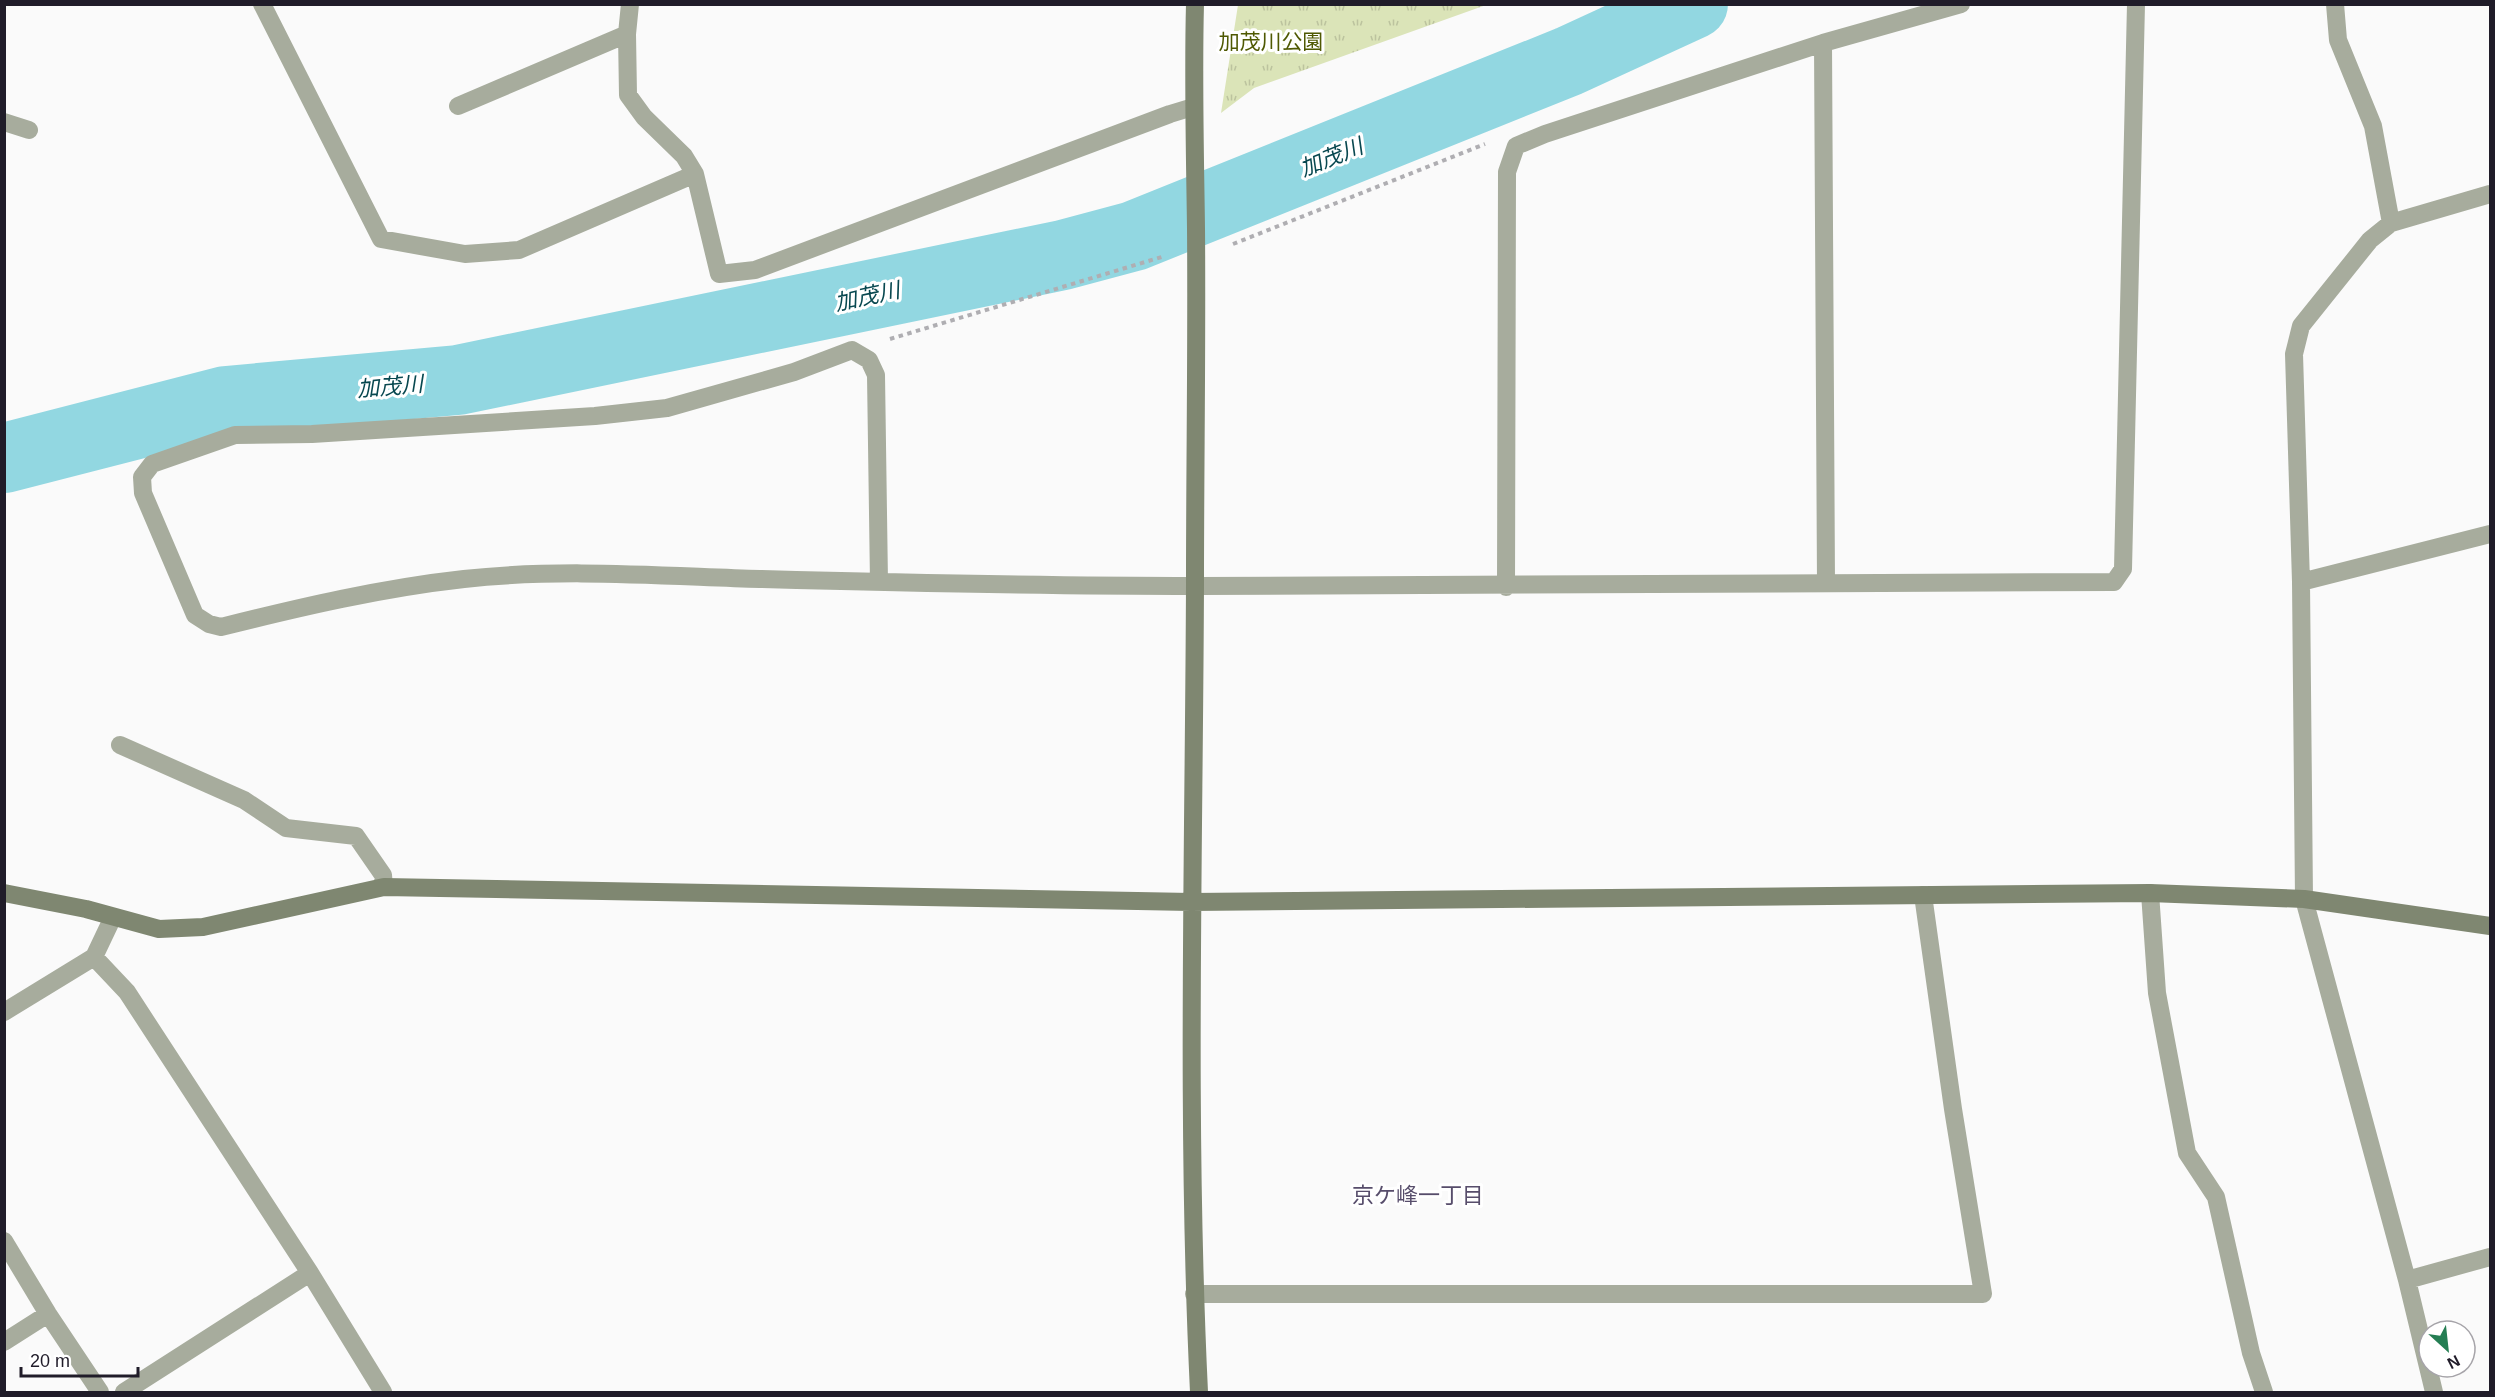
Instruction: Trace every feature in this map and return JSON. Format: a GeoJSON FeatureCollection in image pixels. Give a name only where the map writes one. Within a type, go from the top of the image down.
{"type":"FeatureCollection","features":[{"type":"Feature","properties":{"kind":"street"},"geometry":{"type":"LineString","coordinates":[[262,4],[381,239],[465,254],[519,250],[695,174]]}},
{"type":"Feature","properties":{"kind":"street"},"geometry":{"type":"LineString","coordinates":[[630,4],[627,34],[628,95],[644,117],[684,156],[695,174],[719,274],[755,270],[1193,107]]}},
{"type":"Feature","properties":{"kind":"street"},"geometry":{"type":"LineString","coordinates":[[1195,4],[1193,107],[1196,230],[1195,586],[1191,902],[1194,1294],[1199,1392]]}},
{"type":"Feature","properties":{"kind":"street"},"geometry":{"type":"LineString","coordinates":[[1506,587],[1507,172],[1515,146],[1545,134],[1823,43],[1961,4]]}},
{"type":"Feature","properties":{"kind":"street"},"geometry":{"type":"LineString","coordinates":[[879,582],[876,375],[868,360],[852,350],[794,372],[667,408],[560,418],[312,434],[235,435],[152,464],[142,477],[143,493],[195,615],[209,624],[221,627],[369,593],[466,578],[561,574],[879,582],[1195,586],[1506,587],[2115,582],[2123,569],[2136,4]]}},
{"type":"Feature","properties":{"kind":"street"},"geometry":{"type":"LineString","coordinates":[[2335,4],[2338,40],[2373,126],[2391,223]]}},
{"type":"Feature","properties":{"kind":"street"},"geometry":{"type":"LineString","coordinates":[[458,106],[627,34]]}},
{"type":"Feature","properties":{"kind":"street"},"geometry":{"type":"LineString","coordinates":[[1823,43],[1826,583]]}},
{"type":"Feature","properties":{"kind":"street"},"geometry":{"type":"LineString","coordinates":[[4,123],[28,130]]}},
{"type":"Feature","properties":{"kind":"street"},"geometry":{"type":"LineString","coordinates":[[2434,1392],[2407,1280],[2304,899],[2301,582],[2294,354],[2301,326],[2370,240],[2391,223],[2490,194]]}},
{"type":"Feature","properties":{"kind":"street"},"geometry":{"type":"LineString","coordinates":[[2301,582],[2490,534]]}},
{"type":"Feature","properties":{"kind":"street"},"geometry":{"type":"LineString","coordinates":[[120,745],[244,800],[286,828],[356,836],[383,875],[384,887]]}},
{"type":"Feature","properties":{"kind":"street"},"geometry":{"type":"LineString","coordinates":[[4,893],[50,901],[159,929],[203,927],[384,887],[1191,902],[2150,893],[2304,899],[2490,926]]}},
{"type":"Feature","properties":{"kind":"street"},"geometry":{"type":"LineString","coordinates":[[2150,893],[2157,993],[2187,1153],[2216,1197],[2251,1353],[2264,1392]]}},
{"type":"Feature","properties":{"kind":"street"},"geometry":{"type":"LineString","coordinates":[[1194,1294],[1983,1294],[1953,1109],[1923,895]]}},
{"type":"Feature","properties":{"kind":"street"},"geometry":{"type":"LineString","coordinates":[[4,1012],[94,957],[113,916]]}},
{"type":"Feature","properties":{"kind":"street"},"geometry":{"type":"LineString","coordinates":[[94,957],[127,992],[310,1273],[383,1392]]}},
{"type":"Feature","properties":{"kind":"street"},"geometry":{"type":"LineString","coordinates":[[4,1241],[48,1314],[100,1392]]}},
{"type":"Feature","properties":{"kind":"street"},"geometry":{"type":"LineString","coordinates":[[2407,1280],[2490,1257]]}},
{"type":"Feature","properties":{"kind":"street"},"geometry":{"type":"LineString","coordinates":[[124,1392],[310,1273]]}},
{"type":"Feature","properties":{"kind":"street"},"geometry":{"type":"LineString","coordinates":[[4,1342],[48,1314]]}},
{"type":"Feature","properties":{"kind":"path"},"geometry":{"type":"LineString","coordinates":[[1233,244],[1490,142],[1515,146]]}},
{"type":"Feature","properties":{"kind":"path"},"geometry":{"type":"LineString","coordinates":[[852,350],[1165,256]]}},
{"type":"Feature","properties":{"kind":"green space","name":"加茂川公園"},"geometry":{"type":"Polygon","coordinates":[[[1238,4],[1486,5],[1254,88],[1221,113],[1238,4]]]}},
{"type":"Feature","properties":{"kind":"waterway","name":"加茂川"},"geometry":{"type":"LineString","coordinates":[[4,458],[226,401],[458,380],[1063,255],[1134,236],[1569,61],[1693,4]]}},
{"type":"Feature","properties":{"kind":"district","name":"京ケ峰一丁目"},"geometry":{"type":"Point","coordinates":[1418,1195]}}]}
